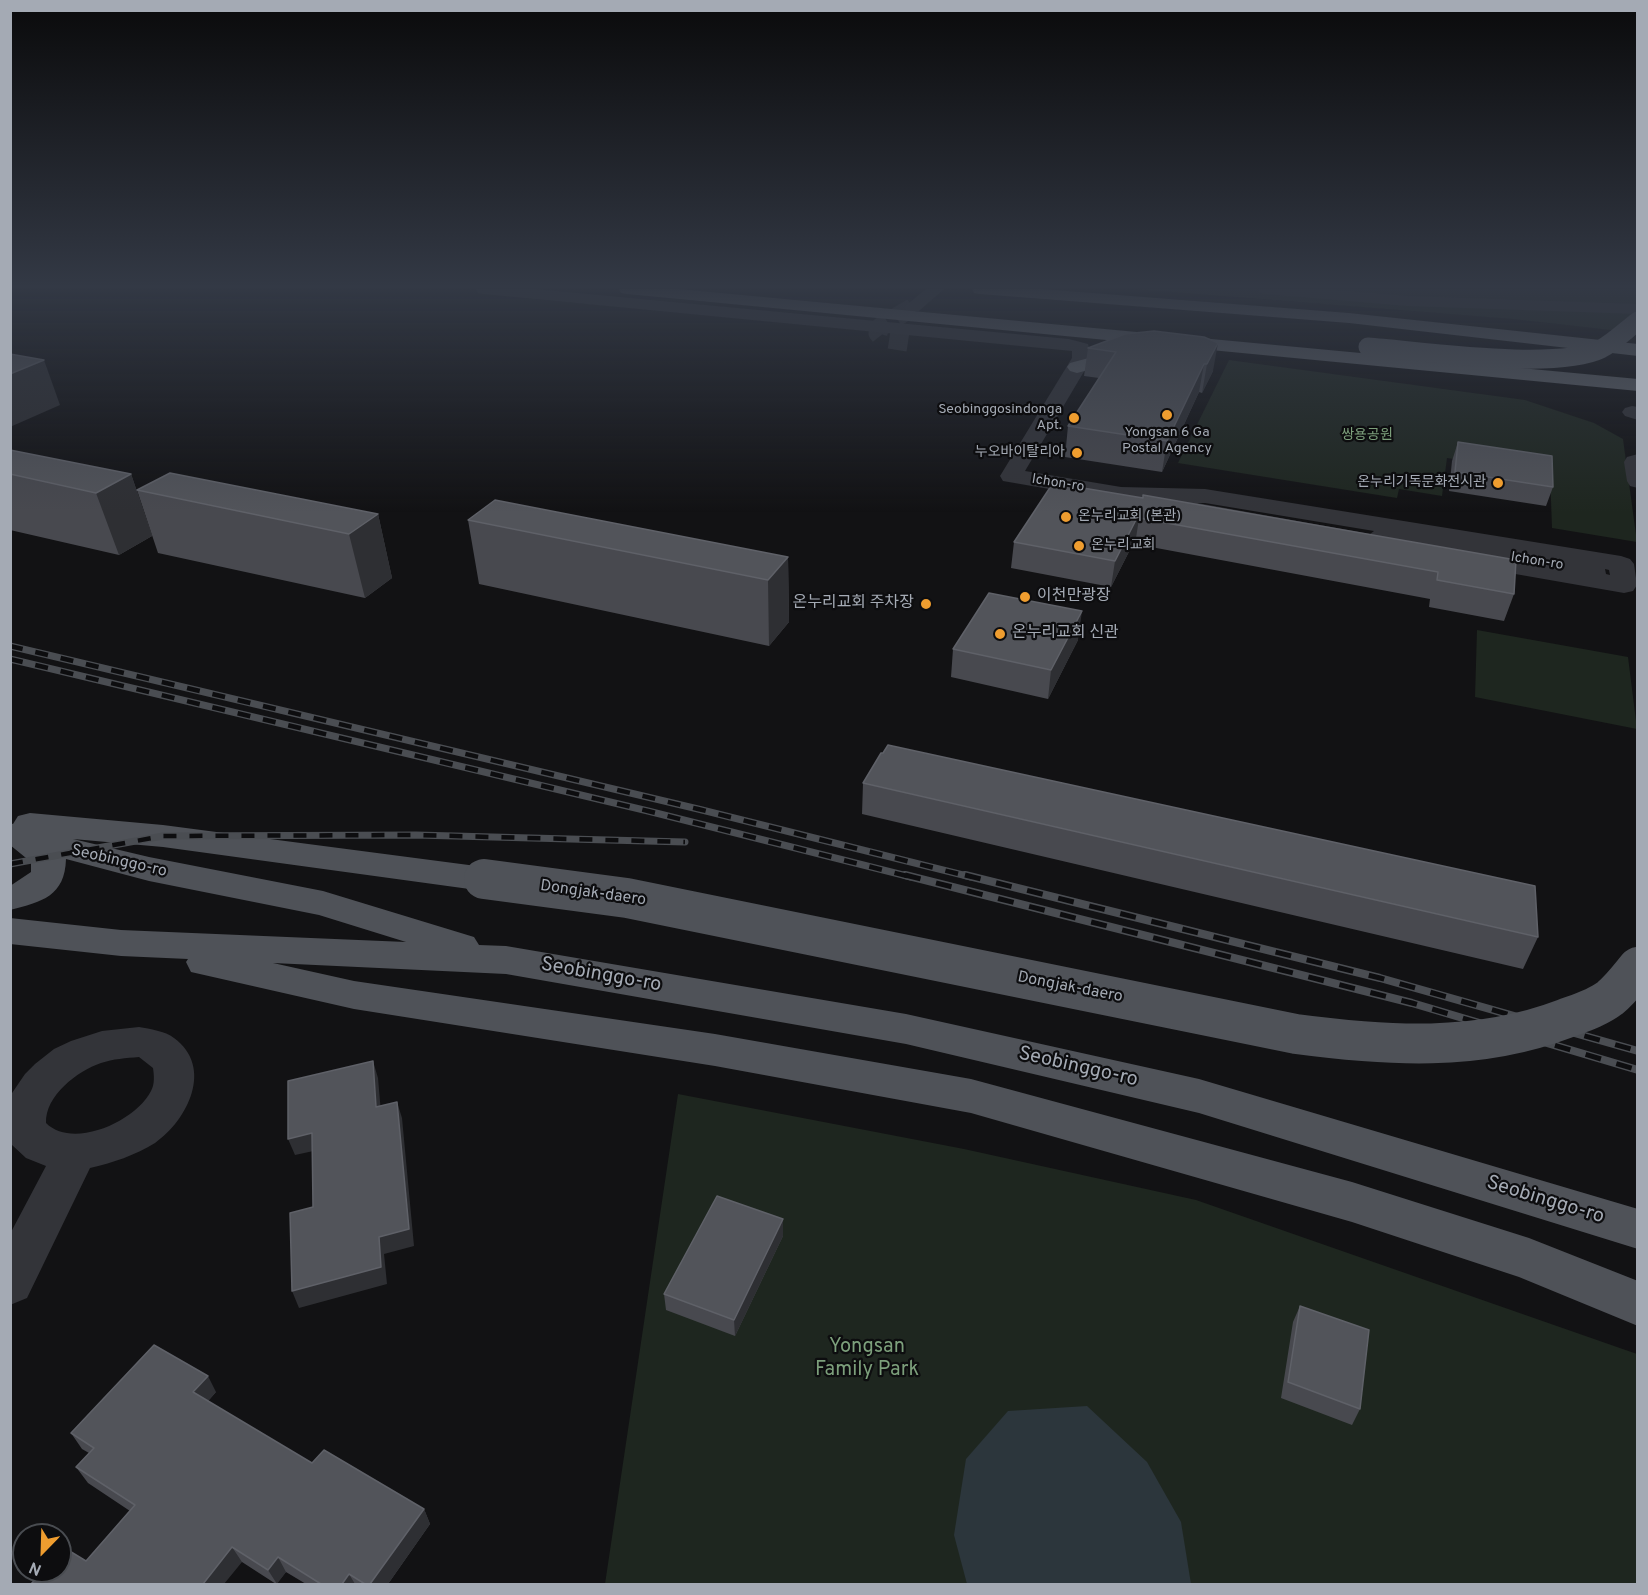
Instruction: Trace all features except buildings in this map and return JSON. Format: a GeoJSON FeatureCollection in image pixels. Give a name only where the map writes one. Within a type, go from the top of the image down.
{"type":"FeatureCollection","features":[{"type":"Feature","properties":{"kind":"highway"},"geometry":{"type":"LineString","coordinates":[[1410,363],[1638,385]]}},
{"type":"Feature","properties":{"kind":"main road","name":"Dongjak-daero"},"geometry":{"type":"LineString","coordinates":[[15,832],[163,836],[627,898],[1296,1034],[1368,1043],[1463,1045],[1528,1033],[1563,1021],[1609,999],[1638,967]]}},
{"type":"Feature","properties":{"kind":"main road"},"geometry":{"type":"LineString","coordinates":[[10,898],[26,894],[48,877],[49,858],[15,832]]}},
{"type":"Feature","properties":{"kind":"main road","name":"Seobinggo-ro"},"geometry":{"type":"LineString","coordinates":[[15,832],[149,869],[323,903],[506,960]]}},
{"type":"Feature","properties":{"kind":"main road","name":"Seobinggo-ro"},"geometry":{"type":"LineString","coordinates":[[10,931],[121,943],[506,960],[906,1029],[1188,1094],[1638,1229]]}},
{"type":"Feature","properties":{"kind":"main road"},"geometry":{"type":"LineString","coordinates":[[121,943],[354,995],[715,1050],[983,1099],[1352,1202],[1529,1259],[1638,1304]]}},
{"type":"Feature","properties":{"kind":"street","name":"Ichon-ro"},"geometry":{"type":"LineString","coordinates":[[1072,363],[1011,476],[1594,572]]}},
{"type":"Feature","properties":{"kind":"street"},"geometry":{"type":"LineString","coordinates":[[1638,461],[1635,462],[1638,482]]}},
{"type":"Feature","properties":{"kind":"street"},"geometry":{"type":"LineString","coordinates":[[1118,494],[1172,507],[1630,577]]}},
{"type":"Feature","properties":{"kind":"street"},"geometry":{"type":"LineString","coordinates":[[10,1283],[76,1152]]}},
{"type":"Feature","properties":{"kind":"green space","name":"쌍용공원"},"geometry":{"type":"Polygon","coordinates":[[[1227,363],[1254,363],[1525,400],[1594,423],[1623,439],[1637,542],[1552,528],[1550,473],[1447,458],[1442,496],[1399,489],[1397,498],[1178,463],[1227,363]]]}},
{"type":"Feature","properties":{"kind":"green space"},"geometry":{"type":"Polygon","coordinates":[[[1477,630],[1628,657],[1637,729],[1475,697],[1477,630]]]}},
{"type":"Feature","properties":{"kind":"green space","name":"Yongsan Family Park"},"geometry":{"type":"Polygon","coordinates":[[[678,1094],[964,1149],[1196,1200],[1637,1354],[1637,1584],[605,1584],[678,1094]]]}},
{"type":"Feature","properties":{"kind":"shaded area"},"geometry":{"type":"Polygon","coordinates":[[[1087,1406],[1147,1462],[1181,1522],[1191,1584],[967,1584],[954,1535],[966,1459],[1008,1411],[1087,1406]]]}},
{"type":"Feature","properties":{"kind":"railway"},"geometry":{"type":"LineString","coordinates":[[10,646],[698,809],[971,877]]}},
{"type":"Feature","properties":{"kind":"railway"},"geometry":{"type":"LineString","coordinates":[[10,659],[648,811],[911,877]]}},
{"type":"Feature","properties":{"kind":"railway"},"geometry":{"type":"LineString","coordinates":[[10,864],[163,836],[416,835],[685,842]]}},
{"type":"Feature","properties":{"kind":"railway"},"geometry":{"type":"LineString","coordinates":[[905,875],[1412,1003],[1638,1070]]}},
{"type":"Feature","properties":{"kind":"railway"},"geometry":{"type":"LineString","coordinates":[[965,875],[1380,978],[1638,1051]]}},
{"type":"Feature","properties":{"kind":"place","name":"Yongsan 6 Ga Postal Agency"},"geometry":{"type":"Point","coordinates":[1167,415]}},
{"type":"Feature","properties":{"kind":"place","name":"Seobinggosindonga Apt."},"geometry":{"type":"Point","coordinates":[1074,418]}},
{"type":"Feature","properties":{"kind":"place","name":"누오바이탈리아"},"geometry":{"type":"Point","coordinates":[1077,453]}},
{"type":"Feature","properties":{"kind":"place","name":"온누리기독문화전시관"},"geometry":{"type":"Point","coordinates":[1498,483]}},
{"type":"Feature","properties":{"kind":"place","name":"온누리교회 (본관)"},"geometry":{"type":"Point","coordinates":[1066,517]}},
{"type":"Feature","properties":{"kind":"place","name":"온누리교회"},"geometry":{"type":"Point","coordinates":[1079,546]}},
{"type":"Feature","properties":{"kind":"place","name":"이천만광장"},"geometry":{"type":"Point","coordinates":[1025,597]}},
{"type":"Feature","properties":{"kind":"place","name":"온누리교회 주차장"},"geometry":{"type":"Point","coordinates":[926,604]}},
{"type":"Feature","properties":{"kind":"place","name":"온누리교회 신관"},"geometry":{"type":"Point","coordinates":[1000,634]}}]}
